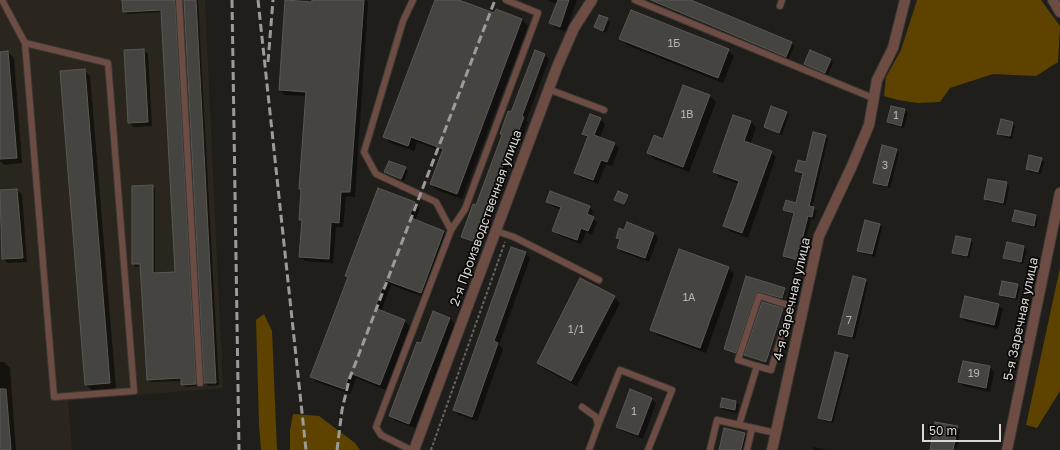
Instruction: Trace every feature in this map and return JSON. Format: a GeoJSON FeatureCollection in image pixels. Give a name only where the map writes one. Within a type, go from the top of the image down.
{"type":"FeatureCollection","features":[{"type":"Feature","properties":{"kind":"street","name":"2-я Производственная улица"},"geometry":{"type":"LineString","coordinates":[[414,450],[548,89],[574,28],[592,0]]}},
{"type":"Feature","properties":{"kind":"street","name":"4-я Заречная улица"},"geometry":{"type":"LineString","coordinates":[[772,450],[819,236],[851,168],[869,125],[877,80],[893,48],[905,0]]}},
{"type":"Feature","properties":{"kind":"street"},"geometry":{"type":"LineString","coordinates":[[1053,0],[1060,12]]}},
{"type":"Feature","properties":{"kind":"street","name":"5-я Заречная улица"},"geometry":{"type":"LineString","coordinates":[[1007,450],[1060,193]]}},
{"type":"Feature","properties":{"kind":"lane"},"geometry":{"type":"LineString","coordinates":[[4,0],[25,43],[54,397],[134,391],[108,63],[25,43]]}},
{"type":"Feature","properties":{"kind":"lane"},"geometry":{"type":"LineString","coordinates":[[179,0],[200,383]]}},
{"type":"Feature","properties":{"kind":"lane"},"geometry":{"type":"LineString","coordinates":[[413,0],[403,22],[364,152],[376,174],[436,202],[451,230]]}},
{"type":"Feature","properties":{"kind":"lane"},"geometry":{"type":"LineString","coordinates":[[411,450],[381,435],[376,427],[451,230],[465,209],[538,14],[506,0]]}},
{"type":"Feature","properties":{"kind":"lane"},"geometry":{"type":"LineString","coordinates":[[635,0],[873,98]]}},
{"type":"Feature","properties":{"kind":"lane"},"geometry":{"type":"LineString","coordinates":[[548,89],[604,110]]}},
{"type":"Feature","properties":{"kind":"lane"},"geometry":{"type":"LineString","coordinates":[[496,230],[599,280]]}},
{"type":"Feature","properties":{"kind":"lane"},"geometry":{"type":"LineString","coordinates":[[759,296],[791,306],[771,370],[758,366],[738,360],[759,296]]}},
{"type":"Feature","properties":{"kind":"lane"},"geometry":{"type":"LineString","coordinates":[[739,425],[758,366]]}},
{"type":"Feature","properties":{"kind":"lane"},"geometry":{"type":"LineString","coordinates":[[589,450],[620,370],[672,390],[648,450]]}},
{"type":"Feature","properties":{"kind":"lane"},"geometry":{"type":"LineString","coordinates":[[582,407],[596,417],[598,425]]}},
{"type":"Feature","properties":{"kind":"lane"},"geometry":{"type":"LineString","coordinates":[[710,450],[717,420],[776,433]]}},
{"type":"Feature","properties":{"kind":"lane"},"geometry":{"type":"LineString","coordinates":[[747,450],[752,428]]}},
{"type":"Feature","properties":{"kind":"path"},"geometry":{"type":"LineString","coordinates":[[431,450],[508,235]]}},
{"type":"Feature","properties":{"kind":"shaded area"},"geometry":{"type":"Polygon","coordinates":[[[0,0],[205,0],[223,388],[68,401],[72,450],[0,450],[0,0]]]}},
{"type":"Feature","properties":{"kind":"shaded area"},"geometry":{"type":"Polygon","coordinates":[[[917,0],[1041,0],[1060,26],[1058,62],[1036,76],[993,74],[950,88],[940,102],[918,103],[884,96],[886,77],[901,50],[917,0]]]}},
{"type":"Feature","properties":{"kind":"shaded area"},"geometry":{"type":"Polygon","coordinates":[[[1060,268],[1060,391],[1037,428],[1026,425],[1060,268]]]}},
{"type":"Feature","properties":{"kind":"shaded area"},"geometry":{"type":"Polygon","coordinates":[[[264,314],[272,331],[277,450],[261,450],[256,320],[264,314]]]}},
{"type":"Feature","properties":{"kind":"shaded area"},"geometry":{"type":"Polygon","coordinates":[[[293,414],[319,416],[355,443],[360,450],[290,450],[290,430],[293,414]]]}},
{"type":"Feature","properties":{"kind":"building"},"geometry":{"type":"Polygon","coordinates":[[[122,0],[175,0],[196,384],[181,385],[181,378],[147,380],[140,264],[132,264],[132,186],[153,185],[153,273],[175,272],[161,10],[123,12],[122,0]]]}},
{"type":"Feature","properties":{"kind":"building"},"geometry":{"type":"Polygon","coordinates":[[[184,0],[196,0],[216,383],[204,383],[184,0]]]}},
{"type":"Feature","properties":{"kind":"building"},"geometry":{"type":"Polygon","coordinates":[[[285,0],[312,2],[312,0],[364,0],[350,192],[341,192],[339,223],[331,222],[329,259],[299,257],[302,220],[299,220],[301,189],[299,189],[306,92],[279,90],[285,0]]]}},
{"type":"Feature","properties":{"kind":"building"},"geometry":{"type":"Polygon","coordinates":[[[435,0],[459,0],[494,13],[496,9],[522,19],[457,194],[430,184],[443,149],[411,137],[408,146],[383,137],[435,0]]]}},
{"type":"Feature","properties":{"kind":"building"},"geometry":{"type":"Polygon","coordinates":[[[558,0],[569,0],[560,27],[549,23],[558,0]]]}},
{"type":"Feature","properties":{"kind":"building"},"geometry":{"type":"Polygon","coordinates":[[[651,0],[691,0],[792,42],[786,57],[651,0]]]}},
{"type":"Feature","properties":{"kind":"building"},"geometry":{"type":"Polygon","coordinates":[[[631,10],[729,49],[718,78],[619,39],[631,10]]]}},
{"type":"Feature","properties":{"kind":"building"},"geometry":{"type":"Polygon","coordinates":[[[599,15],[608,18],[603,31],[594,27],[599,15]]]}},
{"type":"Feature","properties":{"kind":"building"},"geometry":{"type":"Polygon","coordinates":[[[144,49],[148,122],[128,123],[124,50],[144,49]]]}},
{"type":"Feature","properties":{"kind":"building"},"geometry":{"type":"Polygon","coordinates":[[[535,50],[545,54],[522,116],[524,117],[515,140],[513,139],[475,242],[461,237],[473,204],[476,205],[502,135],[500,134],[508,111],[511,112],[535,50]]]}},
{"type":"Feature","properties":{"kind":"building"},"geometry":{"type":"Polygon","coordinates":[[[810,50],[831,59],[825,73],[804,64],[810,50]]]}},
{"type":"Feature","properties":{"kind":"building"},"geometry":{"type":"Polygon","coordinates":[[[8,51],[17,158],[0,159],[0,52],[8,51]]]}},
{"type":"Feature","properties":{"kind":"building"},"geometry":{"type":"Polygon","coordinates":[[[85,69],[110,383],[85,385],[60,71],[85,69]]]}},
{"type":"Feature","properties":{"kind":"building"},"geometry":{"type":"Polygon","coordinates":[[[683,85],[710,95],[683,167],[647,153],[654,135],[663,139],[683,85]]]}},
{"type":"Feature","properties":{"kind":"building"},"geometry":{"type":"Polygon","coordinates":[[[771,106],[787,112],[779,133],[764,127],[771,106]]]}},
{"type":"Feature","properties":{"kind":"building"},"geometry":{"type":"Polygon","coordinates":[[[891,106],[905,109],[901,126],[887,122],[891,106]]]}},
{"type":"Feature","properties":{"kind":"building"},"geometry":{"type":"Polygon","coordinates":[[[590,114],[601,118],[594,135],[615,143],[607,162],[601,160],[593,180],[574,173],[588,136],[582,134],[590,114]]]}},
{"type":"Feature","properties":{"kind":"building"},"geometry":{"type":"Polygon","coordinates":[[[733,115],[751,121],[744,141],[772,151],[742,233],[723,226],[739,181],[713,172],[733,115]]]}},
{"type":"Feature","properties":{"kind":"building"},"geometry":{"type":"Polygon","coordinates":[[[1001,119],[1013,122],[1010,136],[997,134],[1001,119]]]}},
{"type":"Feature","properties":{"kind":"building"},"geometry":{"type":"Polygon","coordinates":[[[813,132],[826,135],[809,206],[814,207],[812,217],[808,216],[797,260],[783,256],[794,213],[783,210],[786,200],[796,203],[803,173],[795,171],[798,160],[806,162],[813,132]]]}},
{"type":"Feature","properties":{"kind":"building"},"geometry":{"type":"Polygon","coordinates":[[[882,145],[897,149],[887,186],[873,183],[882,145]]]}},
{"type":"Feature","properties":{"kind":"building"},"geometry":{"type":"Polygon","coordinates":[[[1029,155],[1042,158],[1038,172],[1026,169],[1029,155]]]}},
{"type":"Feature","properties":{"kind":"building"},"geometry":{"type":"Polygon","coordinates":[[[389,161],[406,167],[401,179],[384,172],[389,161]]]}},
{"type":"Feature","properties":{"kind":"building"},"geometry":{"type":"Polygon","coordinates":[[[988,179],[1007,182],[1003,203],[984,199],[988,179]]]}},
{"type":"Feature","properties":{"kind":"building"},"geometry":{"type":"Polygon","coordinates":[[[378,188],[415,202],[409,217],[444,231],[421,293],[385,280],[375,308],[405,320],[380,385],[350,373],[344,389],[310,377],[348,277],[345,276],[378,188]]]}},
{"type":"Feature","properties":{"kind":"building"},"geometry":{"type":"Polygon","coordinates":[[[17,189],[23,258],[2,259],[0,190],[17,189]]]}},
{"type":"Feature","properties":{"kind":"building"},"geometry":{"type":"Polygon","coordinates":[[[550,191],[590,206],[587,214],[594,217],[588,231],[581,228],[577,240],[552,231],[561,207],[546,202],[550,191]]]}},
{"type":"Feature","properties":{"kind":"building"},"geometry":{"type":"Polygon","coordinates":[[[618,191],[628,195],[624,204],[614,200],[618,191]]]}},
{"type":"Feature","properties":{"kind":"building"},"geometry":{"type":"Polygon","coordinates":[[[1015,210],[1036,215],[1034,226],[1012,221],[1015,210]]]}},
{"type":"Feature","properties":{"kind":"building"},"geometry":{"type":"Polygon","coordinates":[[[865,220],[880,224],[872,254],[857,251],[865,220]]]}},
{"type":"Feature","properties":{"kind":"building"},"geometry":{"type":"Polygon","coordinates":[[[627,222],[654,233],[645,258],[617,248],[620,239],[616,238],[619,228],[624,230],[627,222]]]}},
{"type":"Feature","properties":{"kind":"building"},"geometry":{"type":"Polygon","coordinates":[[[956,236],[971,239],[967,256],[952,253],[956,236]]]}},
{"type":"Feature","properties":{"kind":"building"},"geometry":{"type":"Polygon","coordinates":[[[1007,242],[1024,246],[1021,262],[1003,258],[1007,242]]]}},
{"type":"Feature","properties":{"kind":"building"},"geometry":{"type":"Polygon","coordinates":[[[511,247],[526,252],[494,341],[498,343],[472,417],[453,410],[511,247]]]}},
{"type":"Feature","properties":{"kind":"building"},"geometry":{"type":"Polygon","coordinates":[[[679,249],[729,267],[700,348],[650,330],[679,249]]]}},
{"type":"Feature","properties":{"kind":"building"},"geometry":{"type":"Polygon","coordinates":[[[746,276],[785,288],[782,298],[760,292],[756,293],[736,353],[724,349],[746,276]]]}},
{"type":"Feature","properties":{"kind":"building"},"geometry":{"type":"Polygon","coordinates":[[[853,276],[866,279],[852,337],[838,334],[853,276]]]}},
{"type":"Feature","properties":{"kind":"building"},"geometry":{"type":"Polygon","coordinates":[[[580,278],[615,296],[571,381],[537,363],[580,278]]]}},
{"type":"Feature","properties":{"kind":"building"},"geometry":{"type":"Polygon","coordinates":[[[1002,281],[1018,284],[1015,298],[999,295],[1002,281]]]}},
{"type":"Feature","properties":{"kind":"building"},"geometry":{"type":"Polygon","coordinates":[[[965,296],[999,304],[994,325],[960,317],[965,296]]]}},
{"type":"Feature","properties":{"kind":"building"},"geometry":{"type":"Polygon","coordinates":[[[762,302],[783,308],[766,362],[744,355],[762,302]]]}},
{"type":"Feature","properties":{"kind":"building"},"geometry":{"type":"Polygon","coordinates":[[[433,311],[450,318],[409,424],[389,416],[417,342],[421,343],[433,311]]]}},
{"type":"Feature","properties":{"kind":"building"},"geometry":{"type":"Polygon","coordinates":[[[835,352],[848,355],[831,421],[818,418],[835,352]]]}},
{"type":"Feature","properties":{"kind":"building"},"geometry":{"type":"Polygon","coordinates":[[[963,361],[990,366],[986,388],[958,382],[963,361]]]}},
{"type":"Feature","properties":{"kind":"building"},"geometry":{"type":"Polygon","coordinates":[[[0,389],[6,389],[11,450],[0,450],[0,389]]]}},
{"type":"Feature","properties":{"kind":"building"},"geometry":{"type":"Polygon","coordinates":[[[630,389],[652,398],[638,435],[616,427],[630,389]]]}},
{"type":"Feature","properties":{"kind":"building"},"geometry":{"type":"Polygon","coordinates":[[[722,398],[736,401],[735,410],[720,407],[722,398]]]}},
{"type":"Feature","properties":{"kind":"building"},"geometry":{"type":"Polygon","coordinates":[[[935,422],[958,426],[953,450],[930,450],[935,422]]]}},
{"type":"Feature","properties":{"kind":"building"},"geometry":{"type":"Polygon","coordinates":[[[724,428],[745,433],[741,450],[719,450],[724,428]]]}},
{"type":"Feature","properties":{"kind":"railway"},"geometry":{"type":"LineString","coordinates":[[232,0],[239,450]]}},
{"type":"Feature","properties":{"kind":"railway"},"geometry":{"type":"LineString","coordinates":[[258,0],[306,450]]}},
{"type":"Feature","properties":{"kind":"railway"},"geometry":{"type":"LineString","coordinates":[[268,62],[273,0]]}},
{"type":"Feature","properties":{"kind":"railway"},"geometry":{"type":"LineString","coordinates":[[337,450],[342,410],[349,380],[495,0]]}}]}
